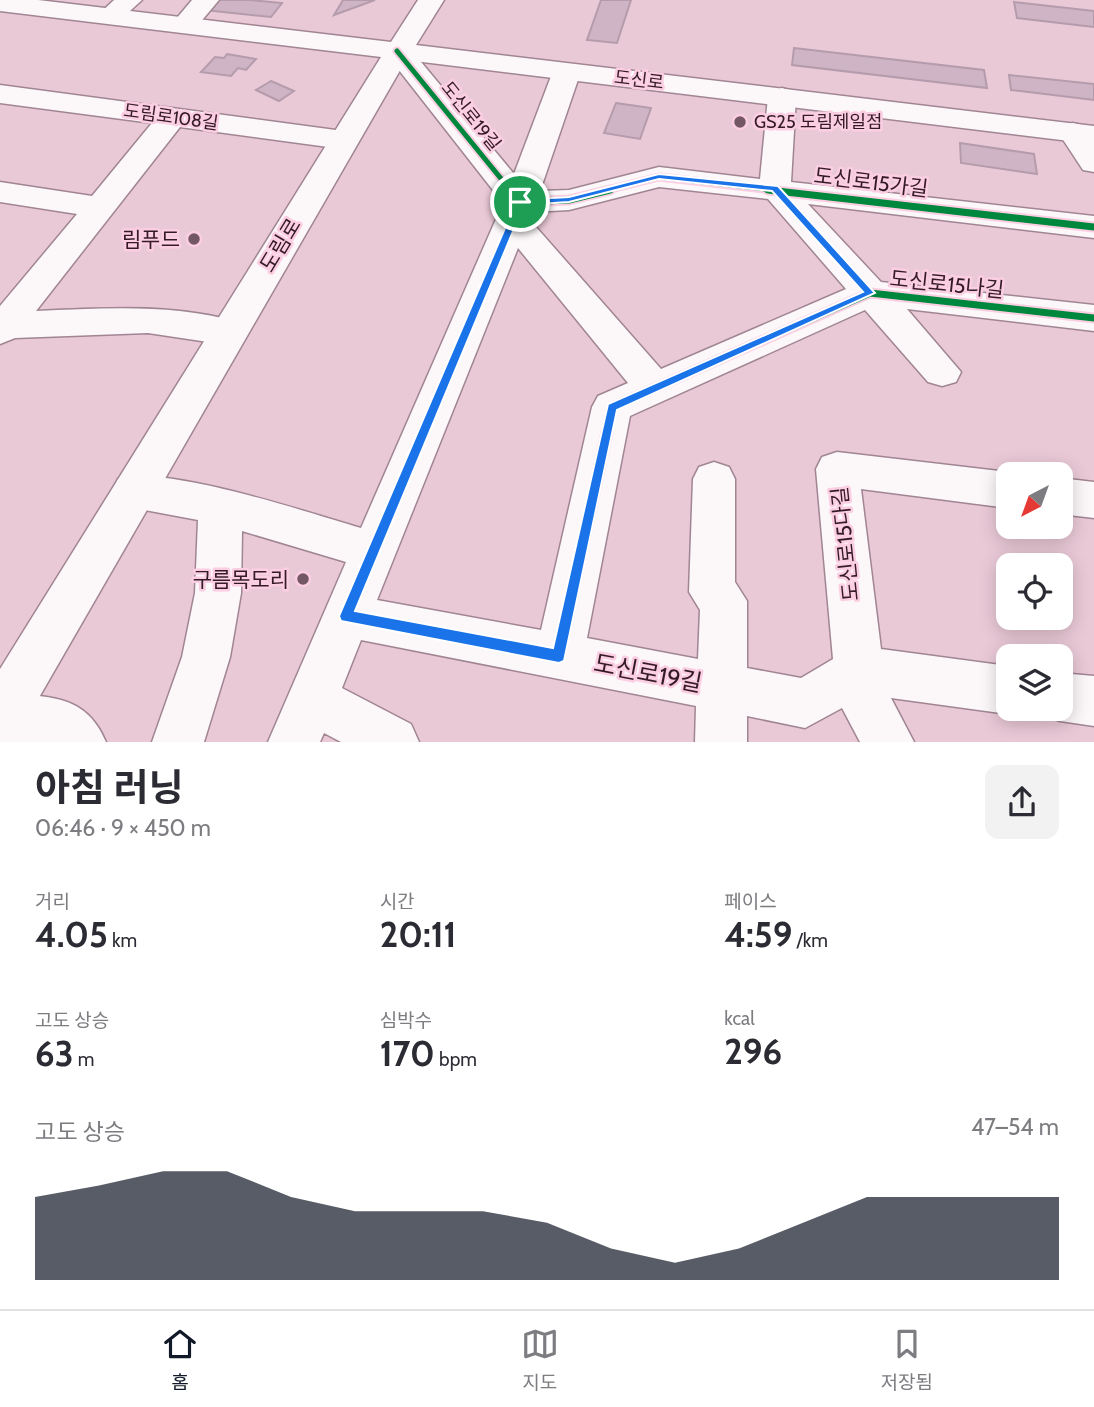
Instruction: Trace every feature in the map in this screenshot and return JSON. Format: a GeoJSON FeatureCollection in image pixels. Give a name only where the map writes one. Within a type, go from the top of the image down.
{"type":"FeatureCollection","features":[{"type":"Feature","properties":{"kind":"street"},"geometry":{"type":"LineString","coordinates":[[184,25],[206,0]]}},
{"type":"Feature","properties":{"kind":"street","name":"도림로"},"geometry":{"type":"LineString","coordinates":[[80,742],[65,725],[0,717],[343,139],[431,0]]}},
{"type":"Feature","properties":{"kind":"street","name":"도신로"},"geometry":{"type":"LineString","coordinates":[[0,4],[120,8],[184,25],[1084,134]]}},
{"type":"Feature","properties":{"kind":"street","name":"도신로19길"},"geometry":{"type":"LineString","coordinates":[[397,51],[516,211],[655,388]]}},
{"type":"Feature","properties":{"kind":"street"},"geometry":{"type":"LineString","coordinates":[[393,742],[303,721],[516,211],[567,71]]}},
{"type":"Feature","properties":{"kind":"street","name":"도림로108길"},"geometry":{"type":"LineString","coordinates":[[0,94],[343,139]]}},
{"type":"Feature","properties":{"kind":"street"},"geometry":{"type":"LineString","coordinates":[[782,97],[775,188],[942,372]]}},
{"type":"Feature","properties":{"kind":"street"},"geometry":{"type":"LineString","coordinates":[[2,327],[173,117]]}},
{"type":"Feature","properties":{"kind":"street"},"geometry":{"type":"LineString","coordinates":[[1084,134],[1094,163]]}},
{"type":"Feature","properties":{"kind":"street","name":"도신로15가길"},"geometry":{"type":"LineString","coordinates":[[516,211],[659,177],[775,188],[1094,227]]}},
{"type":"Feature","properties":{"kind":"street"},"geometry":{"type":"LineString","coordinates":[[0,192],[99,208]]}},
{"type":"Feature","properties":{"kind":"street","name":"도신로15나길"},"geometry":{"type":"LineString","coordinates":[[559,656],[612,407],[870,293],[1094,318]]}},
{"type":"Feature","properties":{"kind":"street"},"geometry":{"type":"LineString","coordinates":[[2,327],[148,320],[228,332]]}},
{"type":"Feature","properties":{"kind":"street","name":"도신로15다길"},"geometry":{"type":"LineString","coordinates":[[888,742],[861,694],[837,469],[996,489]]}},
{"type":"Feature","properties":{"kind":"street"},"geometry":{"type":"LineString","coordinates":[[714,479],[712,592],[724,601],[721,742]]}},
{"type":"Feature","properties":{"kind":"street"},"geometry":{"type":"LineString","coordinates":[[133,492],[220,506],[374,551]]}},
{"type":"Feature","properties":{"kind":"street"},"geometry":{"type":"LineString","coordinates":[[1073,498],[1094,500]]}},
{"type":"Feature","properties":{"kind":"street"},"geometry":{"type":"LineString","coordinates":[[178,742],[206,657],[218,593],[220,506]]}},
{"type":"Feature","properties":{"kind":"street","name":"도신로19길"},"geometry":{"type":"LineString","coordinates":[[346,616],[805,703],[859,670]]}},
{"type":"Feature","properties":{"kind":"street"},"geometry":{"type":"LineString","coordinates":[[859,670],[996,688]]}},
{"type":"Feature","properties":{"kind":"street"},"geometry":{"type":"LineString","coordinates":[[1073,699],[1094,702]]}},
{"type":"Feature","properties":{"kind":"building"},"geometry":{"type":"Polygon","coordinates":[[[213,0],[282,3],[271,17],[204,10],[213,0]]]}},
{"type":"Feature","properties":{"kind":"building"},"geometry":{"type":"Polygon","coordinates":[[[343,0],[375,0],[334,15],[343,0]]]}},
{"type":"Feature","properties":{"kind":"building"},"geometry":{"type":"Polygon","coordinates":[[[601,0],[631,0],[617,43],[587,40],[601,0]]]}},
{"type":"Feature","properties":{"kind":"building"},"geometry":{"type":"Polygon","coordinates":[[[1014,2],[1094,11],[1094,27],[1017,18],[1014,2]]]}},
{"type":"Feature","properties":{"kind":"building"},"geometry":{"type":"Polygon","coordinates":[[[794,48],[984,70],[987,88],[792,65],[794,48]]]}},
{"type":"Feature","properties":{"kind":"building"},"geometry":{"type":"Polygon","coordinates":[[[227,54],[256,59],[246,70],[238,68],[231,76],[201,72],[215,57],[224,58],[227,54]]]}},
{"type":"Feature","properties":{"kind":"building"},"geometry":{"type":"Polygon","coordinates":[[[1009,75],[1094,84],[1094,100],[1011,90],[1009,75]]]}},
{"type":"Feature","properties":{"kind":"building"},"geometry":{"type":"Polygon","coordinates":[[[271,81],[294,91],[279,101],[256,90],[271,81]]]}},
{"type":"Feature","properties":{"kind":"building"},"geometry":{"type":"Polygon","coordinates":[[[616,103],[651,108],[640,139],[604,133],[616,103]]]}},
{"type":"Feature","properties":{"kind":"building"},"geometry":{"type":"Polygon","coordinates":[[[960,143],[1034,154],[1037,174],[961,163],[960,143]]]}},
{"type":"Feature","properties":{"kind":"cycle path"},"geometry":{"type":"LineString","coordinates":[[397,51],[520,202],[569,200],[659,177],[1094,227]]}},
{"type":"Feature","properties":{"kind":"cycle path"},"geometry":{"type":"LineString","coordinates":[[559,656],[612,407],[870,293],[1094,318]]}},
{"type":"Feature","properties":{"kind":"place","name":"GS25 도림제일점"},"geometry":{"type":"Point","coordinates":[740,122]}},
{"type":"Feature","properties":{"kind":"place","name":"림푸드"},"geometry":{"type":"Point","coordinates":[194,239]}},
{"type":"Feature","properties":{"kind":"place","name":"구름목도리"},"geometry":{"type":"Point","coordinates":[303,579]}},
{"type":"Feature","properties":{"kind":"route"},"geometry":{"type":"LineString","coordinates":[[659,177],[775,188],[870,293],[612,407],[559,656],[346,616],[520,202],[569,200],[659,177]]}}]}
